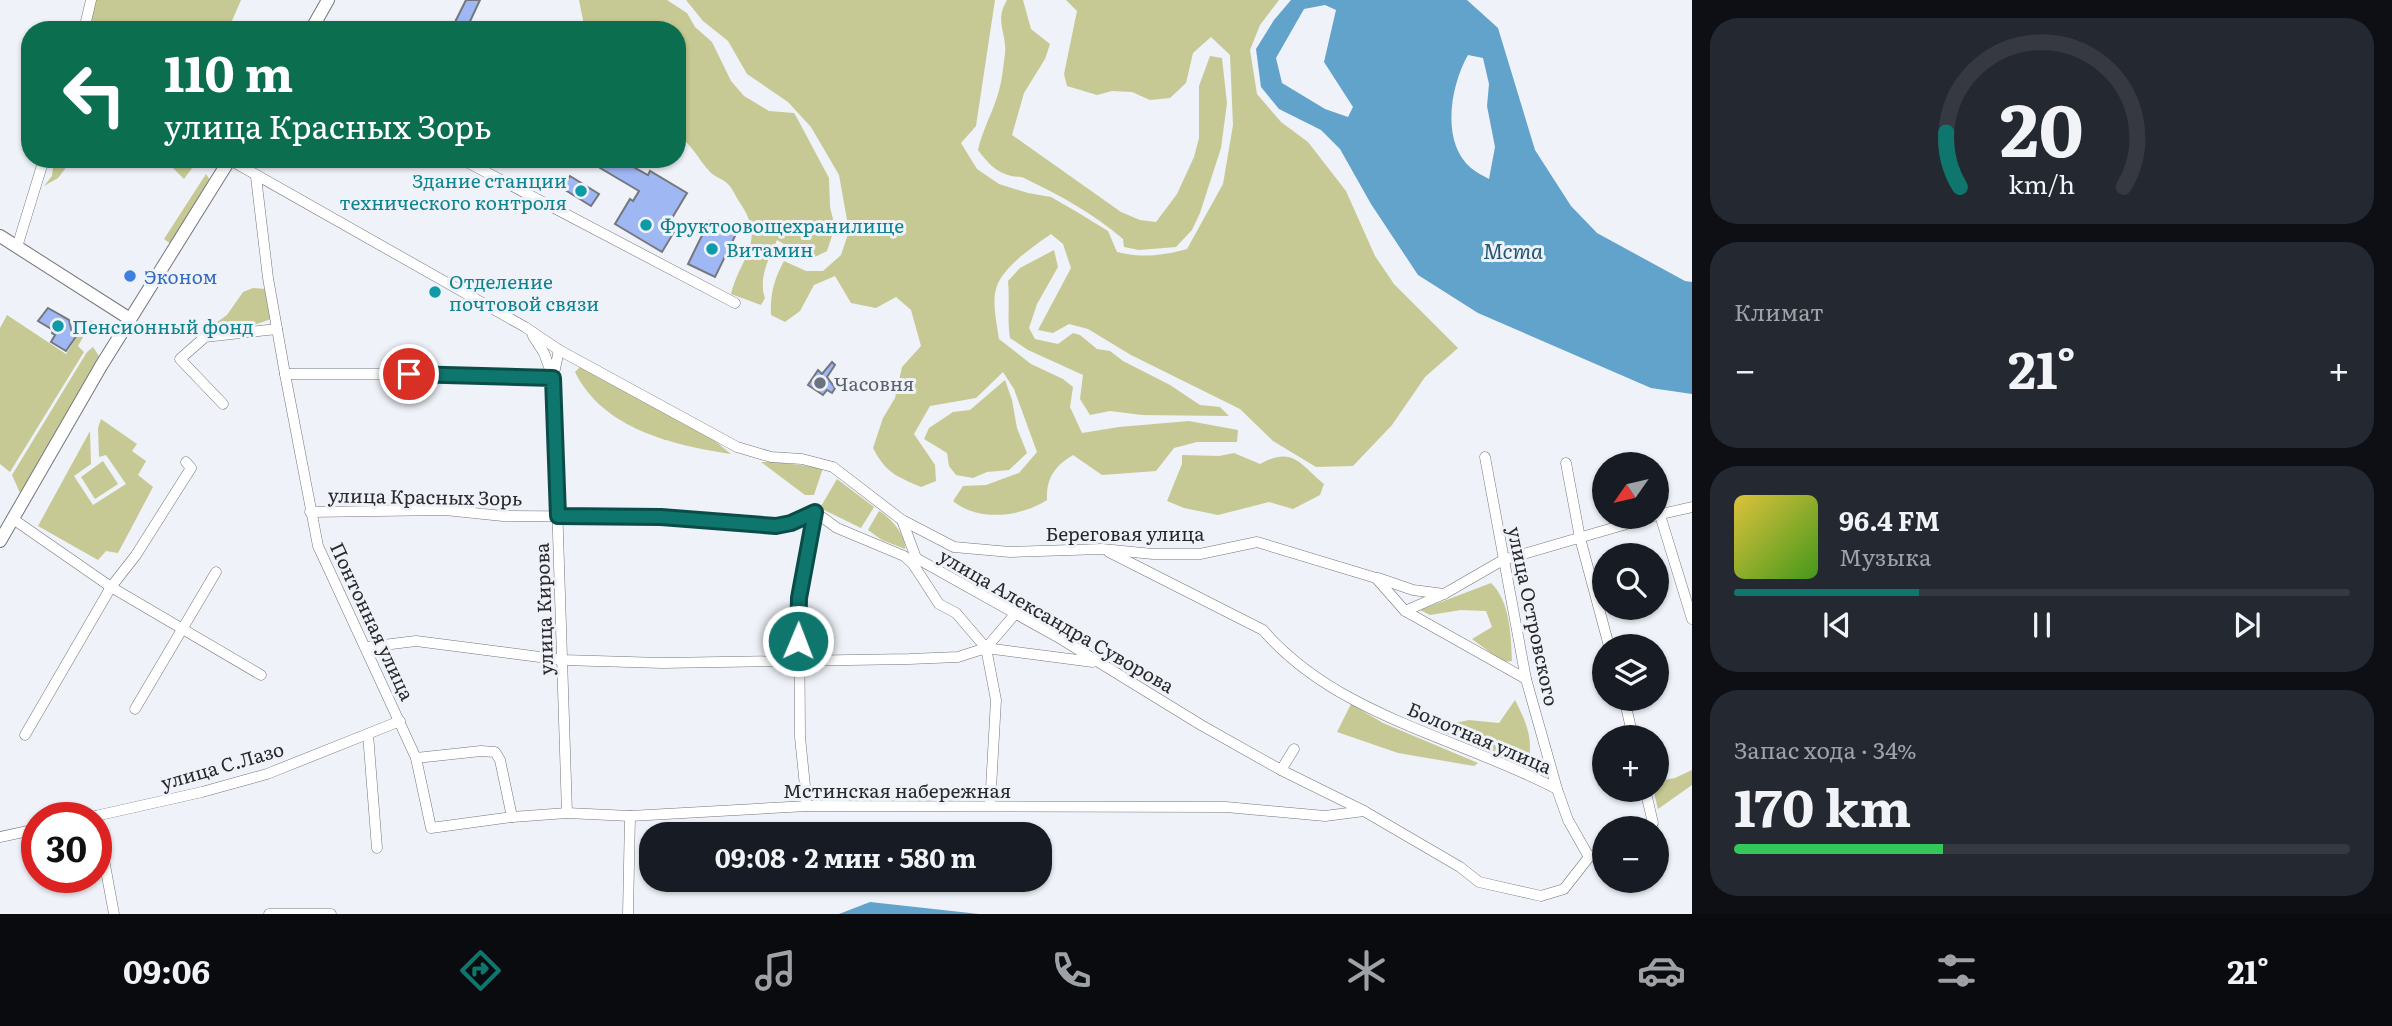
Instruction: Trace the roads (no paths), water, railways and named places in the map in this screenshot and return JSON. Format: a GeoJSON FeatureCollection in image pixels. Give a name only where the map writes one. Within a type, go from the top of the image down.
{"type":"FeatureCollection","features":[{"type":"Feature","properties":{"kind":"main road"},"geometry":{"type":"LineString","coordinates":[[316,21],[328,0]]}},
{"type":"Feature","properties":{"kind":"main road"},"geometry":{"type":"LineString","coordinates":[[0,541],[130,319],[225,168]]}},
{"type":"Feature","properties":{"kind":"main road"},"geometry":{"type":"LineString","coordinates":[[0,236],[130,319]]}},
{"type":"Feature","properties":{"kind":"street"},"geometry":{"type":"LineString","coordinates":[[86,21],[91,0]]}},
{"type":"Feature","properties":{"kind":"street"},"geometry":{"type":"LineString","coordinates":[[17,247],[41,168]]}},
{"type":"Feature","properties":{"kind":"street"},"geometry":{"type":"LineString","coordinates":[[242,168],[525,327],[559,350],[737,447],[771,457],[802,458],[833,467],[902,520]]}},
{"type":"Feature","properties":{"kind":"street"},"geometry":{"type":"LineString","coordinates":[[478,168],[735,303]]}},
{"type":"Feature","properties":{"kind":"street","name":"Понтонная улица"},"geometry":{"type":"LineString","coordinates":[[256,177],[277,329],[318,546],[416,758],[431,828]]}},
{"type":"Feature","properties":{"kind":"street","name":"улица Кирова"},"geometry":{"type":"LineString","coordinates":[[525,327],[544,353],[553,378],[567,813]]}},
{"type":"Feature","properties":{"kind":"street"},"geometry":{"type":"LineString","coordinates":[[223,404],[180,359],[205,337],[277,329]]}},
{"type":"Feature","properties":{"kind":"street"},"geometry":{"type":"LineString","coordinates":[[285,374],[460,374],[553,378],[559,350]]}},
{"type":"Feature","properties":{"kind":"street","name":"улица Островского"},"geometry":{"type":"LineString","coordinates":[[1485,457],[1525,679],[1556,789],[1568,820],[1589,857]]}},
{"type":"Feature","properties":{"kind":"street"},"geometry":{"type":"LineString","coordinates":[[25,735],[111,587],[136,555],[191,468],[186,462]]}},
{"type":"Feature","properties":{"kind":"street"},"geometry":{"type":"LineString","coordinates":[[1566,463],[1580,538],[1606,634]]}},
{"type":"Feature","properties":{"kind":"street"},"geometry":{"type":"LineString","coordinates":[[1670,512],[1692,507]]}},
{"type":"Feature","properties":{"kind":"street","name":"улица Красных Зорь"},"geometry":{"type":"LineString","coordinates":[[310,512],[445,510],[503,516],[661,517],[776,526],[791,523],[815,512]]}},
{"type":"Feature","properties":{"kind":"street"},"geometry":{"type":"LineString","coordinates":[[807,806],[800,737],[799,598],[815,512],[837,528],[904,556],[913,564],[939,604],[956,613],[986,648],[996,700],[990,806]]}},
{"type":"Feature","properties":{"kind":"street"},"geometry":{"type":"LineString","coordinates":[[13,519],[111,587],[182,626],[261,675]]}},
{"type":"Feature","properties":{"kind":"street","name":"Береговая улица"},"geometry":{"type":"LineString","coordinates":[[902,520],[954,547],[1010,552],[1102,549],[1153,554],[1200,554],[1257,542],[1413,590],[1444,594]]}},
{"type":"Feature","properties":{"kind":"street","name":"улица Александра Суворова"},"geometry":{"type":"LineString","coordinates":[[902,520],[916,558],[1100,662],[1201,725],[1281,770],[1364,811],[1479,881],[1542,897],[1564,889],[1589,857]]}},
{"type":"Feature","properties":{"kind":"street"},"geometry":{"type":"LineString","coordinates":[[1405,611],[1444,594],[1503,561],[1610,529]]}},
{"type":"Feature","properties":{"kind":"street"},"geometry":{"type":"LineString","coordinates":[[1662,529],[1692,619]]}},
{"type":"Feature","properties":{"kind":"street","name":"Болотная улица"},"geometry":{"type":"LineString","coordinates":[[1102,549],[1264,629],[1282,651],[1310,674],[1418,732],[1528,774],[1556,789]]}},
{"type":"Feature","properties":{"kind":"street"},"geometry":{"type":"LineString","coordinates":[[135,709],[216,572]]}},
{"type":"Feature","properties":{"kind":"street"},"geometry":{"type":"LineString","coordinates":[[1376,578],[1405,611],[1525,679]]}},
{"type":"Feature","properties":{"kind":"street"},"geometry":{"type":"LineString","coordinates":[[986,648],[1016,613]]}},
{"type":"Feature","properties":{"kind":"street"},"geometry":{"type":"LineString","coordinates":[[367,648],[416,641],[563,660],[662,663],[958,657],[986,648],[1100,662]]}},
{"type":"Feature","properties":{"kind":"street","name":"улица С.Лазо"},"geometry":{"type":"LineString","coordinates":[[112,813],[267,774],[400,721]]}},
{"type":"Feature","properties":{"kind":"street"},"geometry":{"type":"LineString","coordinates":[[368,734],[377,848]]}},
{"type":"Feature","properties":{"kind":"street"},"geometry":{"type":"LineString","coordinates":[[1281,770],[1294,749]]}},
{"type":"Feature","properties":{"kind":"street"},"geometry":{"type":"LineString","coordinates":[[416,758],[495,752],[500,760],[512,817]]}},
{"type":"Feature","properties":{"kind":"street","name":"Мстинская набережная"},"geometry":{"type":"LineString","coordinates":[[431,828],[567,813],[629,816],[807,806],[1226,807],[1325,816],[1364,811]]}},
{"type":"Feature","properties":{"kind":"street"},"geometry":{"type":"LineString","coordinates":[[628,914],[629,816]]}},
{"type":"Feature","properties":{"kind":"street"},"geometry":{"type":"LineString","coordinates":[[0,837],[21,832]]}},
{"type":"Feature","properties":{"kind":"street"},"geometry":{"type":"LineString","coordinates":[[109,893],[114,914]]}},
{"type":"Feature","properties":{"kind":"street"},"geometry":{"type":"LineString","coordinates":[[269,914],[331,914]]}},
{"type":"Feature","properties":{"kind":"water","name":"Мста"},"geometry":{"type":"Polygon","coordinates":[[[1291,0],[1467,0],[1498,28],[1535,150],[1571,206],[1597,233],[1685,281],[1692,282],[1692,394],[1651,388],[1478,313],[1418,275],[1371,204],[1340,149],[1321,130],[1279,109],[1261,87],[1256,49],[1274,20],[1291,0]],[[1325,5],[1304,9],[1276,58],[1282,83],[1325,109],[1348,117],[1353,107],[1324,62],[1336,10],[1325,5]],[[1468,55],[1453,97],[1452,128],[1461,157],[1471,168],[1489,179],[1495,147],[1487,106],[1489,84],[1483,58],[1468,55]]]}},
{"type":"Feature","properties":{"kind":"water"},"geometry":{"type":"Polygon","coordinates":[[[870,902],[979,914],[839,914],[870,902]]]}},
{"type":"Feature","properties":{"kind":"place","name":"Здание станции технического контроля"},"geometry":{"type":"Point","coordinates":[581,191]}},
{"type":"Feature","properties":{"kind":"place","name":"Фруктоовощехранилище"},"geometry":{"type":"Point","coordinates":[646,225]}},
{"type":"Feature","properties":{"kind":"place","name":"Витамин"},"geometry":{"type":"Point","coordinates":[712,249]}},
{"type":"Feature","properties":{"kind":"place","name":"Эконом"},"geometry":{"type":"Point","coordinates":[130,276]}},
{"type":"Feature","properties":{"kind":"place","name":"Отделение почтовой связи"},"geometry":{"type":"Point","coordinates":[435,292]}},
{"type":"Feature","properties":{"kind":"place","name":"Пенсионный фонд"},"geometry":{"type":"Point","coordinates":[58,326]}},
{"type":"Feature","properties":{"kind":"place","name":"Часовня"},"geometry":{"type":"Point","coordinates":[820,383]}}]}
